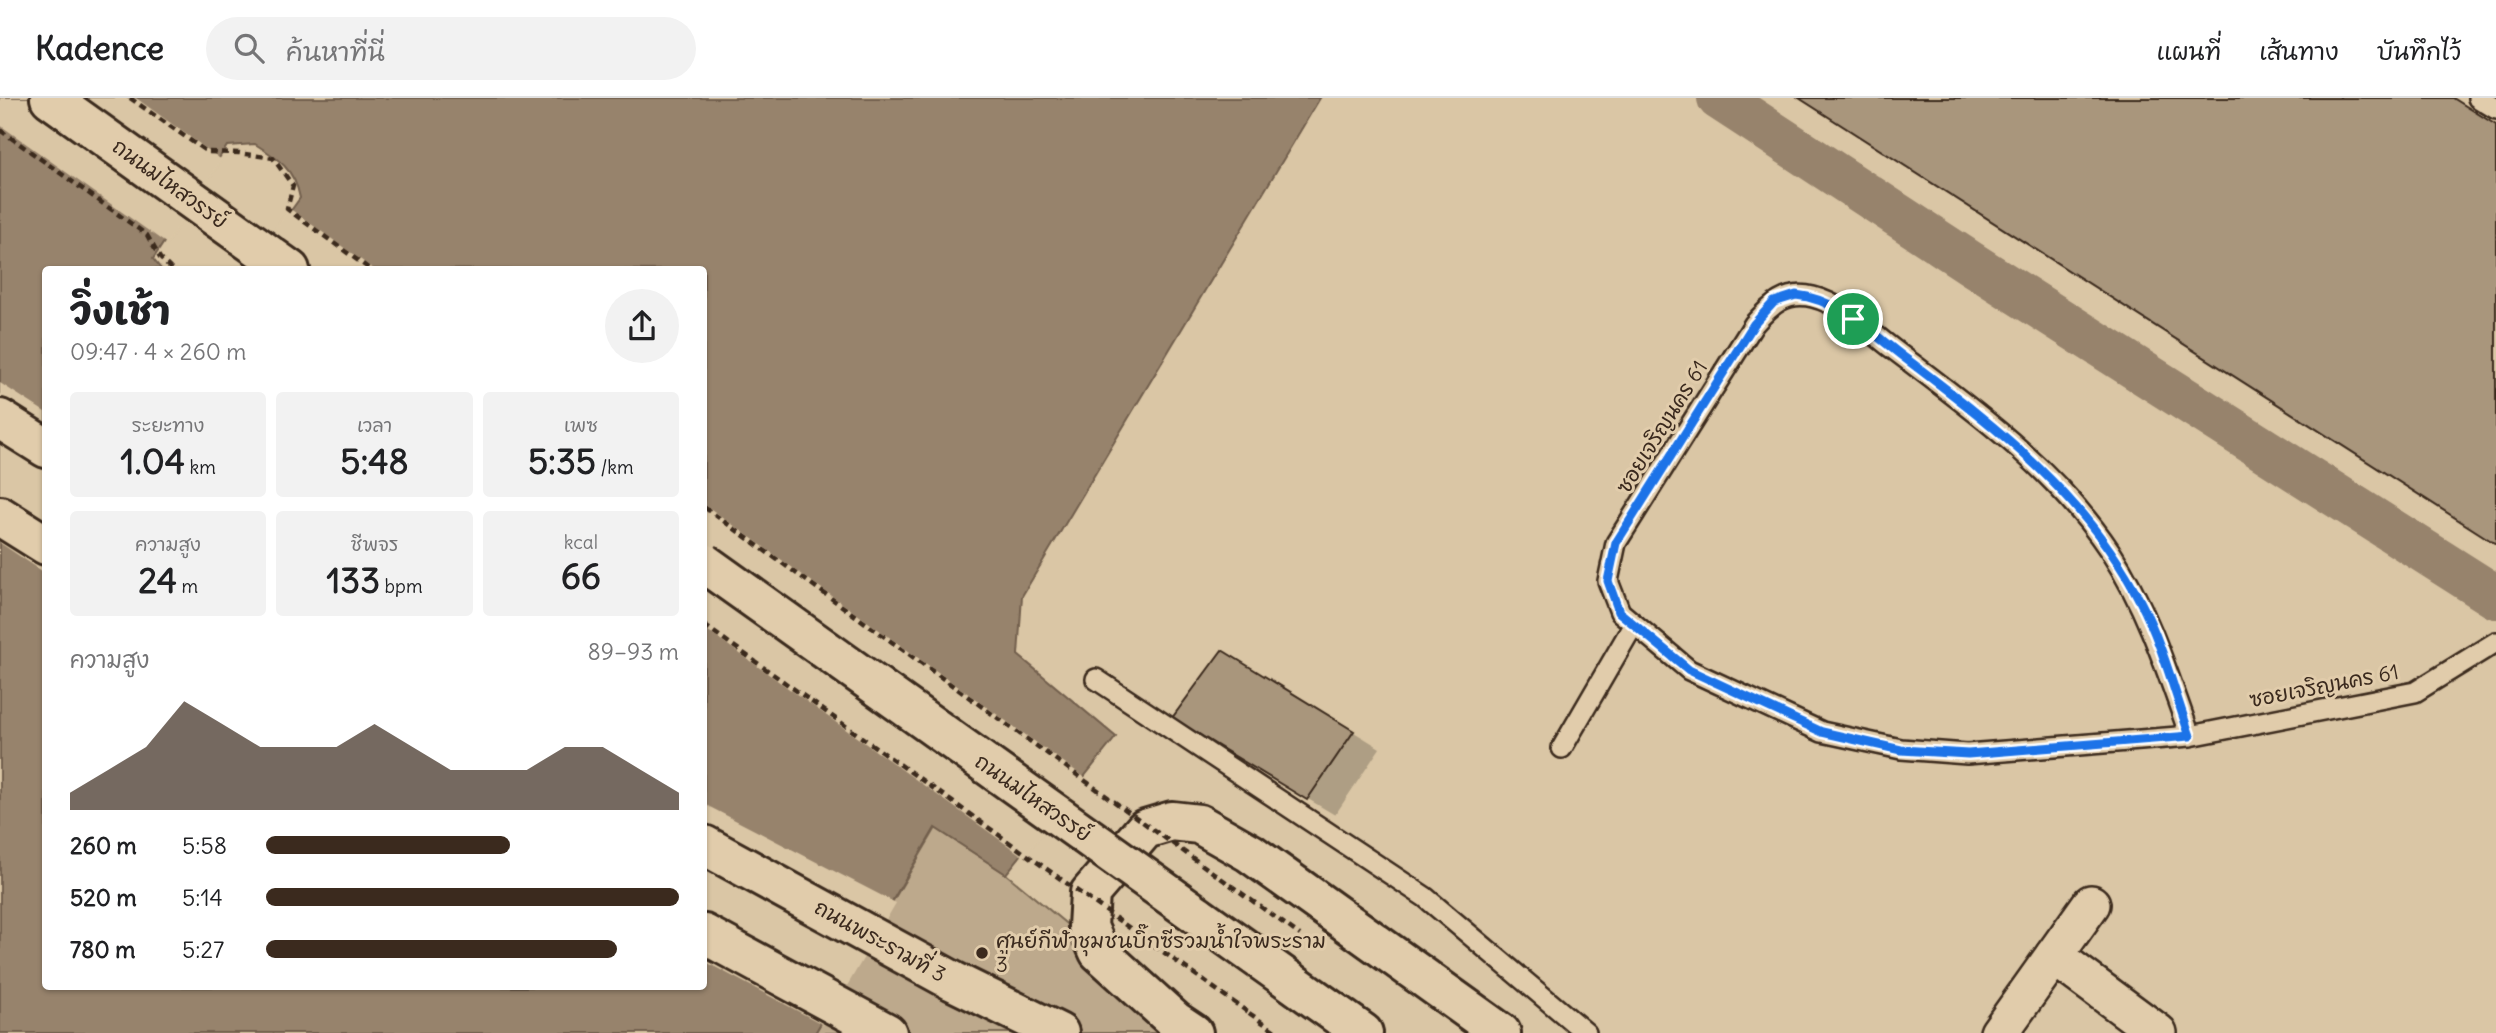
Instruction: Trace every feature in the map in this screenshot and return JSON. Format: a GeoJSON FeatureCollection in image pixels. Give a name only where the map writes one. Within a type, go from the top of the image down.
{"type":"FeatureCollection","features":[{"type":"Feature","properties":{"kind":"main road","name":"ถนนมไหสวรรย์"},"geometry":{"type":"LineString","coordinates":[[50,98],[284,266]]}},
{"type":"Feature","properties":{"kind":"main road"},"geometry":{"type":"LineString","coordinates":[[0,419],[42,445]]}},
{"type":"Feature","properties":{"kind":"main road"},"geometry":{"type":"LineString","coordinates":[[0,516],[42,542]]}},
{"type":"Feature","properties":{"kind":"main road","name":"ถนนมไหสวรรย์"},"geometry":{"type":"LineString","coordinates":[[707,565],[1363,1033]]}},
{"type":"Feature","properties":{"kind":"main road"},"geometry":{"type":"LineString","coordinates":[[1193,1033],[1175,1021],[1099,952],[1088,927],[1090,893],[1145,829],[1172,821],[1199,824],[1250,853],[1501,1033]]}},
{"type":"Feature","properties":{"kind":"main road","name":"ถนนพระรามที่ 3"},"geometry":{"type":"LineString","coordinates":[[707,847],[953,981],[1059,1033]]}},
{"type":"Feature","properties":{"kind":"main road"},"geometry":{"type":"LineString","coordinates":[[707,936],[887,1033]]}},
{"type":"Feature","properties":{"kind":"street"},"geometry":{"type":"LineString","coordinates":[[1999,1033],[2091,904]]}},
{"type":"Feature","properties":{"kind":"street"},"geometry":{"type":"LineString","coordinates":[[2054,956],[2158,1033]]}},
{"type":"Feature","properties":{"kind":"lane"},"geometry":{"type":"LineString","coordinates":[[2478,98],[2496,109]]}},
{"type":"Feature","properties":{"kind":"lane","name":"ซอยเจริญนคร 61"},"geometry":{"type":"LineString","coordinates":[[2190,736],[2140,601],[2109,549],[2069,496],[2037,464],[1955,397],[1853,319],[1813,297],[1796,295],[1774,302],[1754,324],[1616,543],[1608,581],[1619,612],[1689,670],[1822,732],[1901,750],[1968,754],[2190,736],[2415,692],[2496,642]]}},
{"type":"Feature","properties":{"kind":"lane"},"geometry":{"type":"LineString","coordinates":[[1562,748],[1634,624]]}},
{"type":"Feature","properties":{"kind":"lane"},"geometry":{"type":"LineString","coordinates":[[1096,679],[1425,897],[1586,1033]]}},
{"type":"Feature","properties":{"kind":"path"},"geometry":{"type":"LineString","coordinates":[[130,98],[206,152],[273,158],[293,186],[287,209],[365,266]]}},
{"type":"Feature","properties":{"kind":"path"},"geometry":{"type":"LineString","coordinates":[[0,130],[147,235],[160,258],[168,266]]}},
{"type":"Feature","properties":{"kind":"path"},"geometry":{"type":"LineString","coordinates":[[707,509],[1300,934]]}},
{"type":"Feature","properties":{"kind":"path"},"geometry":{"type":"LineString","coordinates":[[707,627],[1278,1033]]}},
{"type":"Feature","properties":{"kind":"shaded area"},"geometry":{"type":"Polygon","coordinates":[[[0,98],[1320,98],[1022,596],[1018,655],[1116,737],[1006,874],[935,828],[815,1033],[0,1033],[0,98]]]}},
{"type":"Feature","properties":{"kind":"shaded area","name":"ศูนย์กีฬาชุมชนบิ๊กซีรวมน้ำใจพระราม 3"},"geometry":{"type":"Polygon","coordinates":[[[936,828],[1006,874],[1198,1033],[815,1033],[936,828]]]}},
{"type":"Feature","properties":{"kind":"pier"},"geometry":{"type":"Polygon","coordinates":[[[0,98],[136,98],[222,160],[167,244],[0,125],[0,98]]]}},
{"type":"Feature","properties":{"kind":"pier"},"geometry":{"type":"Polygon","coordinates":[[[289,208],[369,266],[248,266],[289,208]]]}},
{"type":"Feature","properties":{"kind":"pier"},"geometry":{"type":"Polygon","coordinates":[[[0,383],[42,410],[42,571],[0,543],[0,383]]]}},
{"type":"Feature","properties":{"kind":"pier"},"geometry":{"type":"Polygon","coordinates":[[[707,506],[1087,779],[1024,857],[707,630],[707,506]]]}},
{"type":"Feature","properties":{"kind":"pier"},"geometry":{"type":"Polygon","coordinates":[[[707,806],[896,903],[824,1025],[707,963],[707,806]]]}},
{"type":"Feature","properties":{"kind":"building"},"geometry":{"type":"Polygon","coordinates":[[[1799,98],[2453,98],[2496,125],[2496,544],[1799,98]]]}},
{"type":"Feature","properties":{"kind":"building"},"geometry":{"type":"Polygon","coordinates":[[[1222,650],[1354,731],[1307,800],[1172,718],[1222,650]]]}},
{"type":"Feature","properties":{"kind":"waterway"},"geometry":{"type":"LineString","coordinates":[[1719,98],[1972,264],[2496,597]]}},
{"type":"Feature","properties":{"kind":"place","name":"ศูนย์กีฬาชุมชนบิ๊กซีรวมน้ำใจพระราม 3"},"geometry":{"type":"Point","coordinates":[982,953]}},
{"type":"Feature","properties":{"kind":"route"},"geometry":{"type":"LineString","coordinates":[[1796,295],[1813,297],[1853,319],[1994,427],[2069,496],[2109,549],[2140,601],[2190,736],[1968,754],[1901,750],[1822,732],[1689,670],[1619,612],[1608,581],[1616,543],[1754,324],[1774,302],[1796,295]]}}]}
